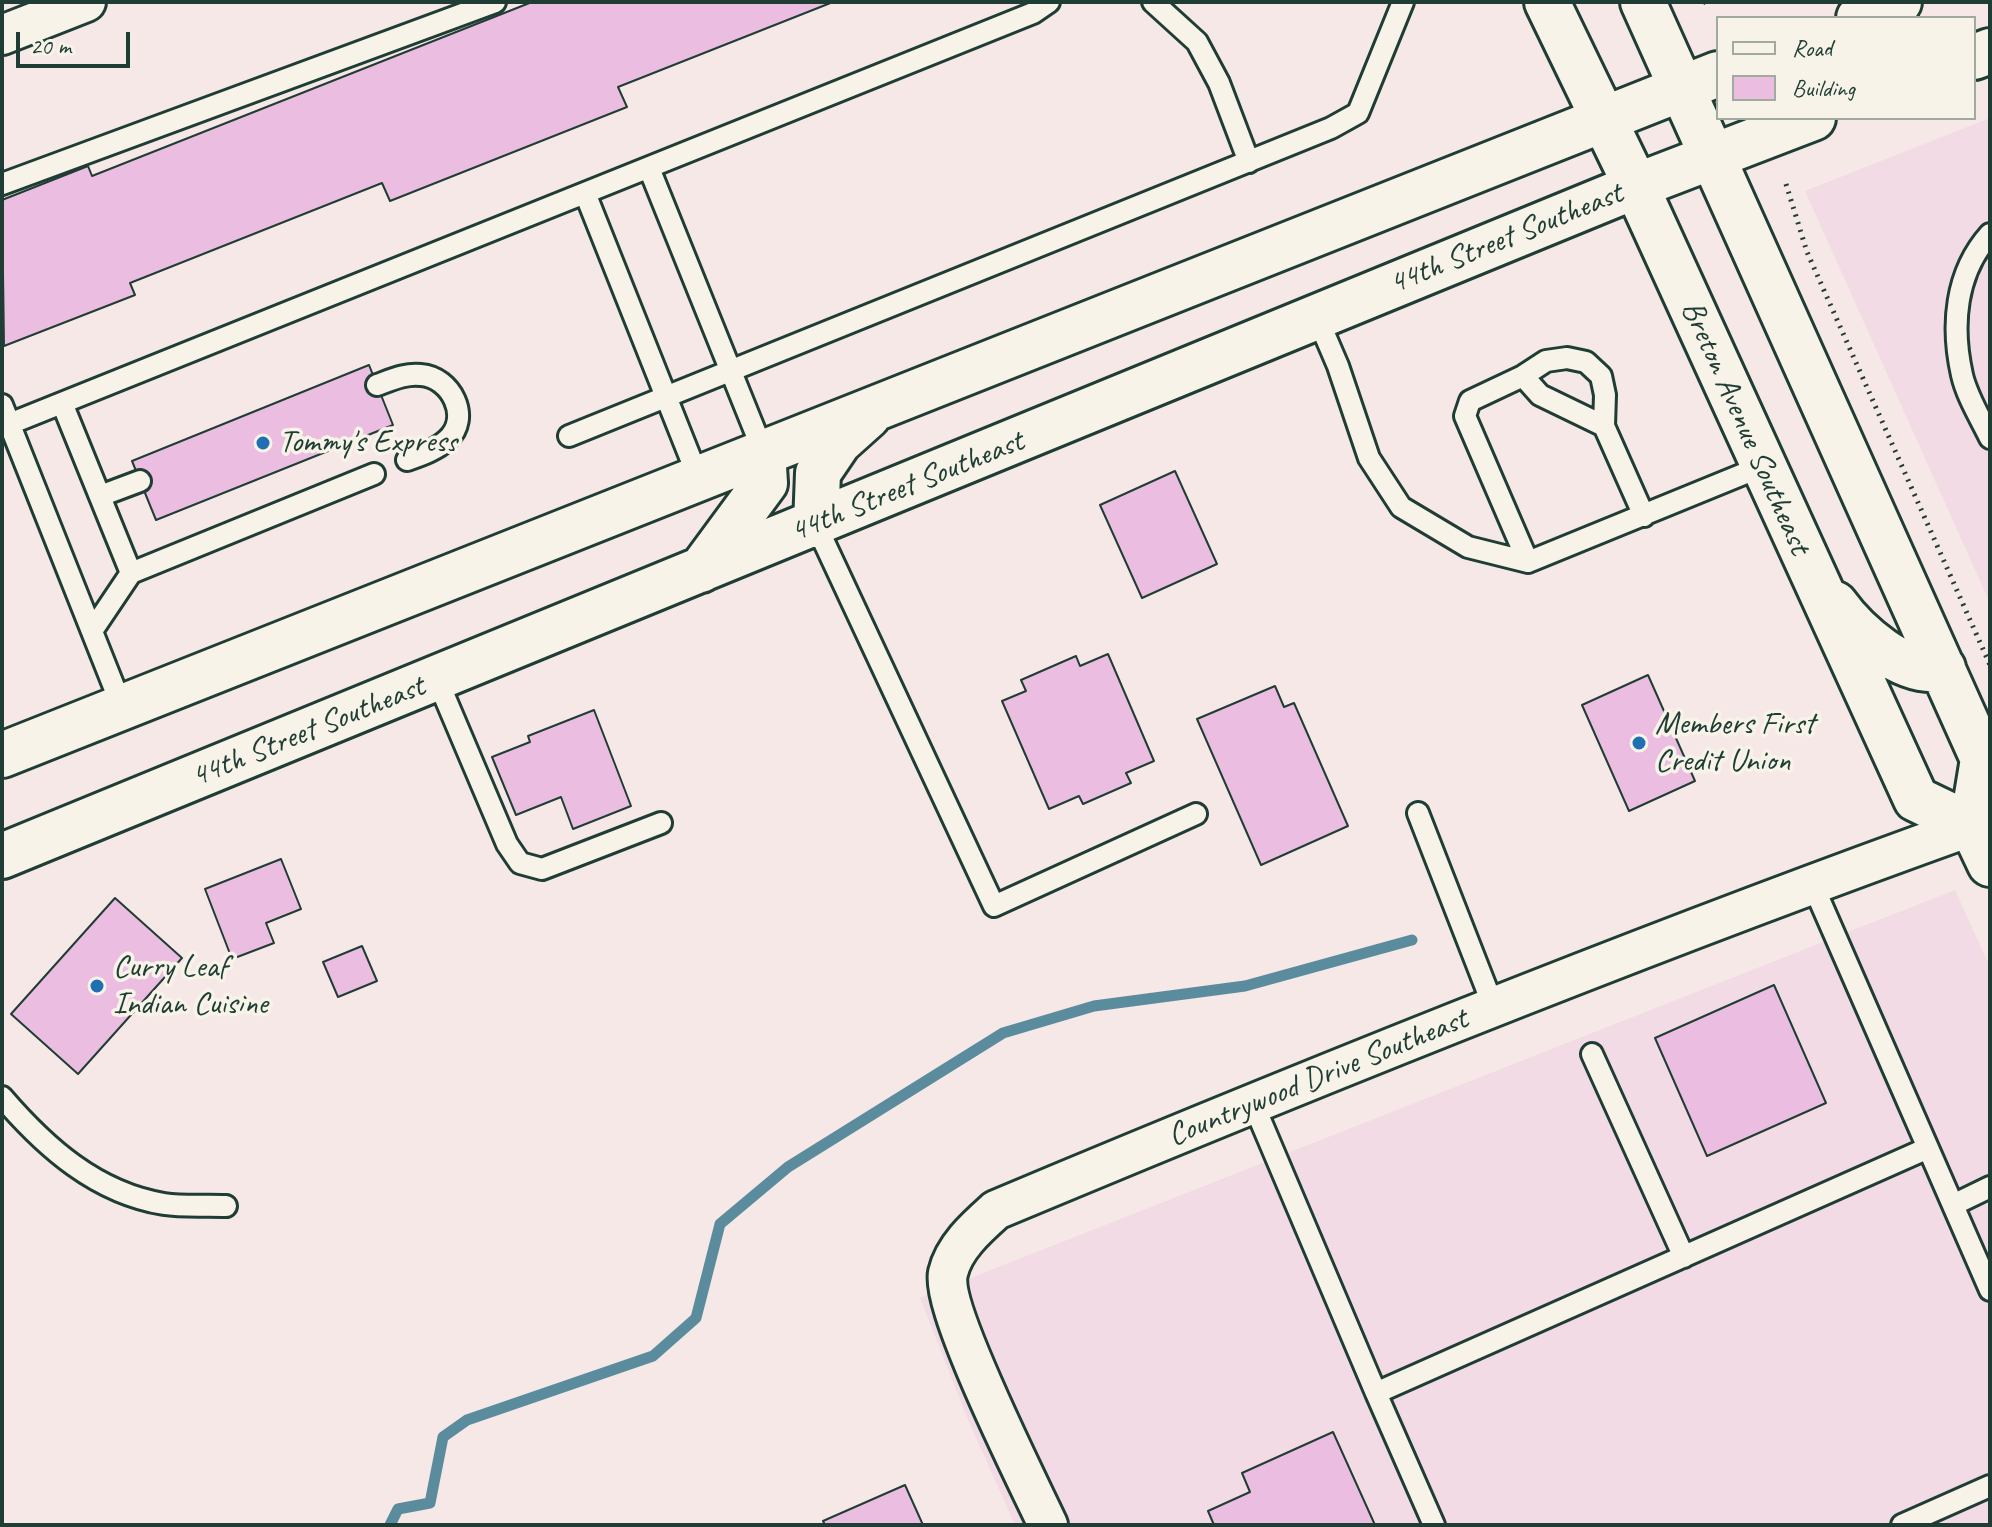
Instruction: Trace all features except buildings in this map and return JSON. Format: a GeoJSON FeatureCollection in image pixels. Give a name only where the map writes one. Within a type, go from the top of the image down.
{"type":"FeatureCollection","features":[{"type":"Feature","properties":{"kind":"main road","name":"Breton Avenue Southeast"},"geometry":{"type":"LineString","coordinates":[[1547,2],[1636,186],[1916,799],[1984,836]]}},
{"type":"Feature","properties":{"kind":"main road"},"geometry":{"type":"LineString","coordinates":[[1643,2],[1700,81],[1713,157],[1983,759],[1984,836]]}},
{"type":"Feature","properties":{"kind":"main road"},"geometry":{"type":"LineString","coordinates":[[1864,16],[1899,2]]}},
{"type":"Feature","properties":{"kind":"main road"},"geometry":{"type":"LineString","coordinates":[[2,755],[1700,81]]}},
{"type":"Feature","properties":{"kind":"main road","name":"44th Street Southeast"},"geometry":{"type":"LineString","coordinates":[[2,856],[816,525],[1636,186],[1808,120]]}},
{"type":"Feature","properties":{"kind":"main road"},"geometry":{"type":"LineString","coordinates":[[816,525],[818,473],[839,442],[881,404]]}},
{"type":"Feature","properties":{"kind":"main road"},"geometry":{"type":"LineString","coordinates":[[700,572],[765,483],[763,451]]}},
{"type":"Feature","properties":{"kind":"main road"},"geometry":{"type":"LineString","coordinates":[[1808,566],[1847,621],[1883,649],[1927,671],[1943,668]]}},
{"type":"Feature","properties":{"kind":"street"},"geometry":{"type":"LineString","coordinates":[[2,35],[86,2]]}},
{"type":"Feature","properties":{"kind":"street","name":"Countrywood Drive Southeast"},"geometry":{"type":"LineString","coordinates":[[1048,1525],[953,1316],[948,1274],[966,1237],[996,1210],[1253,1103],[1812,883],[1984,836]]}},
{"type":"Feature","properties":{"kind":"lane"},"geometry":{"type":"LineString","coordinates":[[2,184],[495,2]]}},
{"type":"Feature","properties":{"kind":"lane"},"geometry":{"type":"LineString","coordinates":[[122,707],[5,419],[62,403],[1033,13],[1049,2]]}},
{"type":"Feature","properties":{"kind":"lane"},"geometry":{"type":"LineString","coordinates":[[1153,2],[1197,42],[1219,83],[1249,162]]}},
{"type":"Feature","properties":{"kind":"lane"},"geometry":{"type":"LineString","coordinates":[[569,436],[1331,128],[1358,113],[1403,2]]}},
{"type":"Feature","properties":{"kind":"lane"},"geometry":{"type":"LineString","coordinates":[[649,168],[763,451]]}},
{"type":"Feature","properties":{"kind":"lane"},"geometry":{"type":"LineString","coordinates":[[585,193],[698,477]]}},
{"type":"Feature","properties":{"kind":"lane"},"geometry":{"type":"LineString","coordinates":[[1990,234],[1980,246],[1961,285],[1956,322],[1963,378],[1990,438]]}},
{"type":"Feature","properties":{"kind":"lane"},"geometry":{"type":"LineString","coordinates":[[1317,317],[1338,366],[1369,458],[1401,507],[1468,547],[1528,562],[1763,466]]}},
{"type":"Feature","properties":{"kind":"lane"},"geometry":{"type":"LineString","coordinates":[[1528,562],[1465,416],[1470,401],[1523,376],[1546,361],[1567,358],[1586,362],[1601,376],[1605,395],[1604,426],[1644,516]]}},
{"type":"Feature","properties":{"kind":"lane"},"geometry":{"type":"LineString","coordinates":[[377,385],[402,376],[435,378],[448,387],[457,407],[458,424],[448,439],[407,460]]}},
{"type":"Feature","properties":{"kind":"lane"},"geometry":{"type":"LineString","coordinates":[[1523,376],[1540,395],[1604,426]]}},
{"type":"Feature","properties":{"kind":"lane"},"geometry":{"type":"LineString","coordinates":[[62,403],[131,573]]}},
{"type":"Feature","properties":{"kind":"lane"},"geometry":{"type":"LineString","coordinates":[[92,631],[131,573],[374,474]]}},
{"type":"Feature","properties":{"kind":"lane"},"geometry":{"type":"LineString","coordinates":[[100,496],[140,481]]}},
{"type":"Feature","properties":{"kind":"lane"},"geometry":{"type":"LineString","coordinates":[[816,525],[994,906],[1196,814]]}},
{"type":"Feature","properties":{"kind":"lane"},"geometry":{"type":"LineString","coordinates":[[437,679],[507,844],[520,863],[542,869],[661,823]]}},
{"type":"Feature","properties":{"kind":"lane"},"geometry":{"type":"LineString","coordinates":[[1418,813],[1494,1008]]}},
{"type":"Feature","properties":{"kind":"lane"},"geometry":{"type":"LineString","coordinates":[[1812,883],[1990,1290]]}},
{"type":"Feature","properties":{"kind":"lane"},"geometry":{"type":"LineString","coordinates":[[1592,1054],[1684,1257]]}},
{"type":"Feature","properties":{"kind":"lane"},"geometry":{"type":"LineString","coordinates":[[2,1097],[67,1163],[117,1190],[164,1204],[226,1206]]}},
{"type":"Feature","properties":{"kind":"lane"},"geometry":{"type":"LineString","coordinates":[[1253,1103],[1434,1525]]}},
{"type":"Feature","properties":{"kind":"lane"},"geometry":{"type":"LineString","coordinates":[[1376,1393],[1928,1148]]}},
{"type":"Feature","properties":{"kind":"lane"},"geometry":{"type":"LineString","coordinates":[[1953,1205],[1990,1187]]}},
{"type":"Feature","properties":{"kind":"lane"},"geometry":{"type":"LineString","coordinates":[[1902,1525],[1990,1486]]}},
{"type":"Feature","properties":{"kind":"path"},"geometry":{"type":"LineString","coordinates":[[1786,184],[1807,252],[1990,665]]}},
{"type":"Feature","properties":{"kind":"shaded area"},"geometry":{"type":"Polygon","coordinates":[[[1990,118],[1990,603],[1805,191],[1990,118]]]}},
{"type":"Feature","properties":{"kind":"shaded area"},"geometry":{"type":"Polygon","coordinates":[[[1955,890],[1990,967],[1990,1525],[1015,1525],[966,1415],[920,1298],[1955,890]]]}},
{"type":"Feature","properties":{"kind":"waterway"},"geometry":{"type":"LineString","coordinates":[[390,1525],[398,1509],[430,1503],[443,1437],[467,1420],[653,1356],[696,1318],[720,1224],[788,1167],[1003,1033],[1094,1006],[1245,986],[1412,940]]}},
{"type":"Feature","properties":{"kind":"place","name":"Tommy's Express"},"geometry":{"type":"Point","coordinates":[263,443]}},
{"type":"Feature","properties":{"kind":"place","name":"Members First Credit Union"},"geometry":{"type":"Point","coordinates":[1639,743]}},
{"type":"Feature","properties":{"kind":"place","name":"Curry Leaf Indian Cuisine"},"geometry":{"type":"Point","coordinates":[97,986]}}]}
